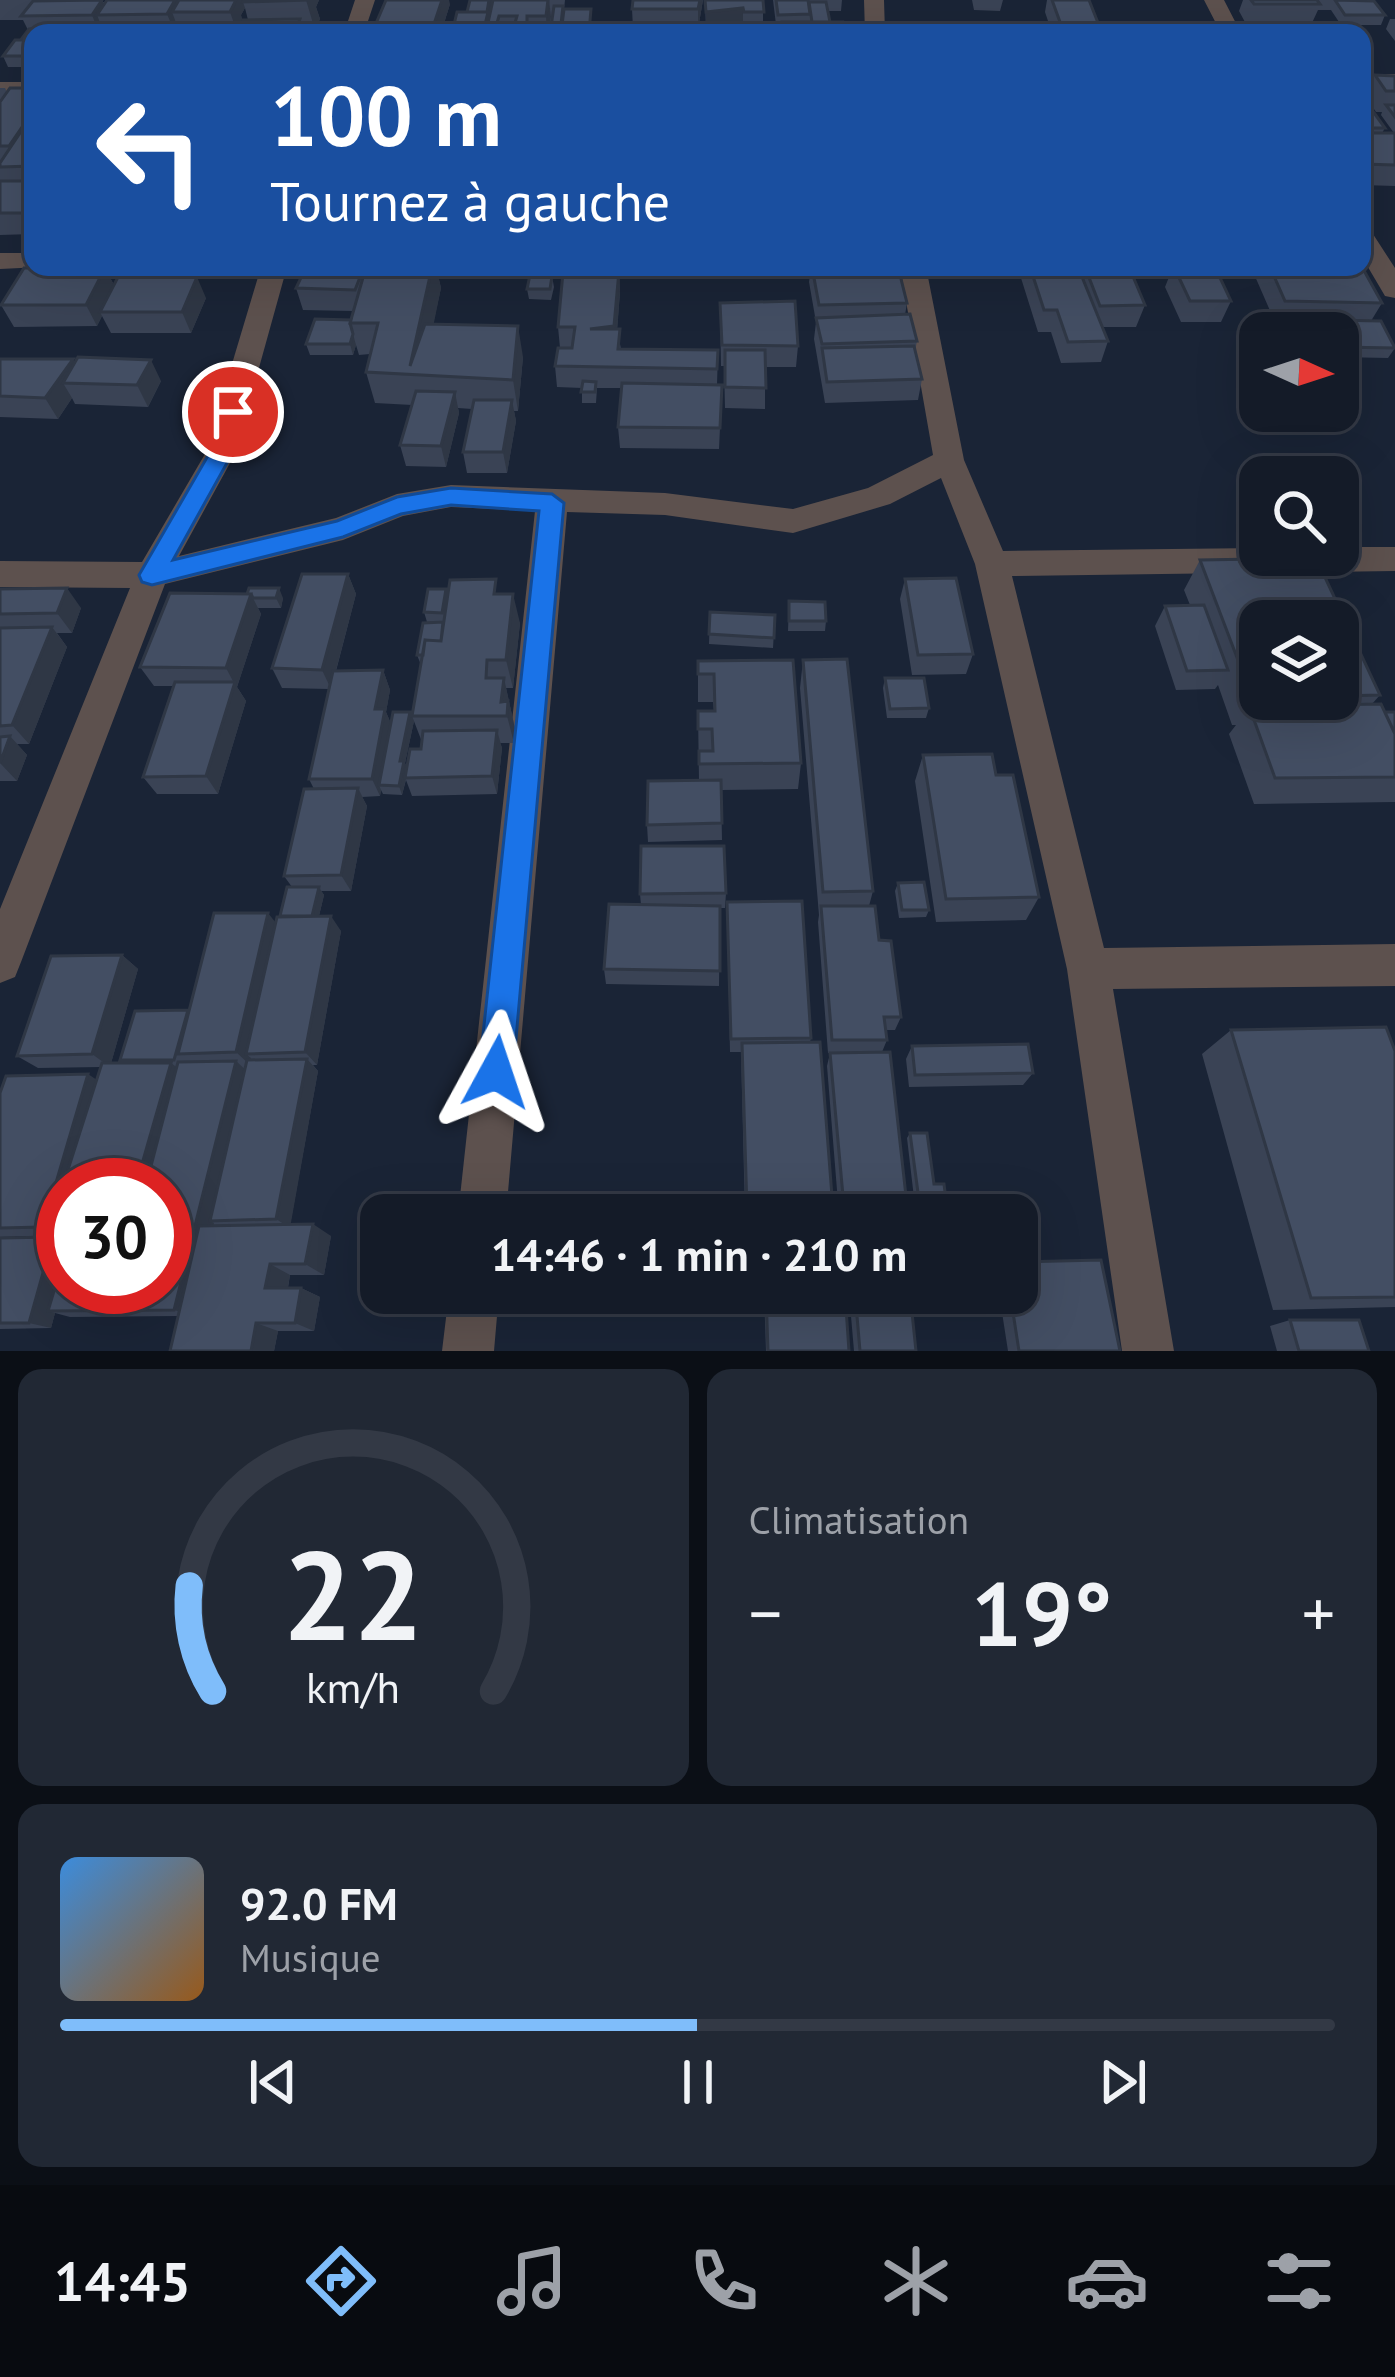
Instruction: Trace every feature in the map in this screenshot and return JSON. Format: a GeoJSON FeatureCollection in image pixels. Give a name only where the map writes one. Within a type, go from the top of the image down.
{"type":"FeatureCollection","features":[{"type":"Feature","properties":{"kind":"street"},"geometry":{"type":"LineString","coordinates":[[1376,247],[1395,290]]}},
{"type":"Feature","properties":{"kind":"street"},"geometry":{"type":"LineString","coordinates":[[0,962],[152,575],[220,454],[271,276]]}},
{"type":"Feature","properties":{"kind":"street"},"geometry":{"type":"LineString","coordinates":[[915,276],[949,460],[992,564],[1088,969],[1148,1351]]}},
{"type":"Feature","properties":{"kind":"street"},"geometry":{"type":"LineString","coordinates":[[0,574],[152,575],[343,528],[397,506],[451,496],[665,504],[793,521],[879,496],[949,460]]}},
{"type":"Feature","properties":{"kind":"street"},"geometry":{"type":"LineString","coordinates":[[484,1194],[552,503]]}},
{"type":"Feature","properties":{"kind":"street"},"geometry":{"type":"LineString","coordinates":[[992,564],[1395,559]]}},
{"type":"Feature","properties":{"kind":"street"},"geometry":{"type":"LineString","coordinates":[[1088,969],[1395,965]]}},
{"type":"Feature","properties":{"kind":"street"},"geometry":{"type":"LineString","coordinates":[[468,1351],[472,1314]]}},
{"type":"Feature","properties":{"kind":"building"},"geometry":{"type":"Polygon","coordinates":[[[102,0],[92,15],[21,16],[33,1],[102,0]]]}},
{"type":"Feature","properties":{"kind":"building"},"geometry":{"type":"Polygon","coordinates":[[[107,0],[175,0],[167,14],[97,15],[107,0]]]}},
{"type":"Feature","properties":{"kind":"building"},"geometry":{"type":"Polygon","coordinates":[[[179,0],[236,0],[230,12],[172,12],[179,0]]]}},
{"type":"Feature","properties":{"kind":"building"},"geometry":{"type":"Polygon","coordinates":[[[386,0],[442,0],[434,24],[376,24],[386,0]]]}},
{"type":"Feature","properties":{"kind":"building"},"geometry":{"type":"Polygon","coordinates":[[[470,0],[489,0],[487,12],[467,12],[470,0]]]}},
{"type":"Feature","properties":{"kind":"building"},"geometry":{"type":"Polygon","coordinates":[[[493,0],[548,0],[546,16],[527,16],[527,24],[496,24],[515,23],[517,16],[499,16],[497,23],[488,23],[493,0]]]}},
{"type":"Feature","properties":{"kind":"building"},"geometry":{"type":"Polygon","coordinates":[[[633,0],[700,0],[698,9],[632,9],[633,0]]]}},
{"type":"Feature","properties":{"kind":"building"},"geometry":{"type":"Polygon","coordinates":[[[705,0],[763,0],[764,12],[744,12],[743,8],[706,12],[705,0]]]}},
{"type":"Feature","properties":{"kind":"building"},"geometry":{"type":"Polygon","coordinates":[[[776,0],[808,0],[810,14],[778,15],[776,0]]]}},
{"type":"Feature","properties":{"kind":"building"},"geometry":{"type":"Polygon","coordinates":[[[1052,0],[1089,0],[1098,24],[1061,24],[1052,0]]]}},
{"type":"Feature","properties":{"kind":"building"},"geometry":{"type":"Polygon","coordinates":[[[1251,0],[1317,0],[1320,4],[1254,4],[1251,0]]]}},
{"type":"Feature","properties":{"kind":"building"},"geometry":{"type":"Polygon","coordinates":[[[1335,0],[1374,1],[1385,15],[1345,15],[1335,0]]]}},
{"type":"Feature","properties":{"kind":"building"},"geometry":{"type":"Polygon","coordinates":[[[809,2],[826,2],[830,22],[812,22],[809,2]]]}},
{"type":"Feature","properties":{"kind":"building"},"geometry":{"type":"Polygon","coordinates":[[[554,6],[563,6],[561,24],[551,24],[554,6]]]}},
{"type":"Feature","properties":{"kind":"building"},"geometry":{"type":"Polygon","coordinates":[[[564,9],[591,9],[590,24],[562,24],[564,9]]]}},
{"type":"Feature","properties":{"kind":"building"},"geometry":{"type":"Polygon","coordinates":[[[457,12],[488,12],[485,24],[454,24],[457,12]]]}},
{"type":"Feature","properties":{"kind":"building"},"geometry":{"type":"Polygon","coordinates":[[[300,19],[298,24],[241,24],[243,20],[300,19]]]}},
{"type":"Feature","properties":{"kind":"building"},"geometry":{"type":"Polygon","coordinates":[[[782,22],[844,24],[782,24],[782,22]]]}},
{"type":"Feature","properties":{"kind":"building"},"geometry":{"type":"Polygon","coordinates":[[[15,40],[24,40],[24,56],[3,56],[15,40]]]}},
{"type":"Feature","properties":{"kind":"building"},"geometry":{"type":"Polygon","coordinates":[[[1375,75],[1395,76],[1395,91],[1386,91],[1375,75]]]}},
{"type":"Feature","properties":{"kind":"building"},"geometry":{"type":"Polygon","coordinates":[[[10,88],[24,88],[24,124],[9,146],[0,146],[0,102],[10,88]]]}},
{"type":"Feature","properties":{"kind":"building"},"geometry":{"type":"Polygon","coordinates":[[[1371,109],[1385,128],[1371,128],[1371,109]]]}},
{"type":"Feature","properties":{"kind":"building"},"geometry":{"type":"Polygon","coordinates":[[[22,130],[24,166],[0,167],[0,163],[22,130]]]}},
{"type":"Feature","properties":{"kind":"building"},"geometry":{"type":"Polygon","coordinates":[[[1371,133],[1395,133],[1395,165],[1371,164],[1371,133]]]}},
{"type":"Feature","properties":{"kind":"building"},"geometry":{"type":"Polygon","coordinates":[[[0,181],[24,181],[24,213],[0,213],[0,181]]]}},
{"type":"Feature","properties":{"kind":"building"},"geometry":{"type":"Polygon","coordinates":[[[24,268],[24,276],[101,276],[86,305],[1,305],[24,268]]]}},
{"type":"Feature","properties":{"kind":"building"},"geometry":{"type":"Polygon","coordinates":[[[302,276],[360,276],[355,290],[296,288],[302,276]]]}},
{"type":"Feature","properties":{"kind":"building"},"geometry":{"type":"Polygon","coordinates":[[[363,276],[430,276],[410,366],[425,324],[518,326],[513,380],[366,372],[378,323],[350,323],[363,276]]]}},
{"type":"Feature","properties":{"kind":"building"},"geometry":{"type":"Polygon","coordinates":[[[530,276],[552,276],[550,289],[527,289],[530,276]]]}},
{"type":"Feature","properties":{"kind":"building"},"geometry":{"type":"Polygon","coordinates":[[[563,276],[619,276],[614,326],[590,329],[620,329],[618,349],[718,350],[717,369],[555,366],[558,348],[572,348],[575,327],[558,327],[563,276]]]}},
{"type":"Feature","properties":{"kind":"building"},"geometry":{"type":"Polygon","coordinates":[[[814,276],[900,276],[907,303],[819,305],[814,276]]]}},
{"type":"Feature","properties":{"kind":"building"},"geometry":{"type":"Polygon","coordinates":[[[1033,276],[1082,276],[1108,341],[1068,342],[1057,310],[1044,310],[1033,276]]]}},
{"type":"Feature","properties":{"kind":"building"},"geometry":{"type":"Polygon","coordinates":[[[1088,276],[1133,276],[1145,305],[1100,306],[1088,276]]]}},
{"type":"Feature","properties":{"kind":"building"},"geometry":{"type":"Polygon","coordinates":[[[1178,276],[1219,276],[1231,301],[1190,301],[1178,276]]]}},
{"type":"Feature","properties":{"kind":"building"},"geometry":{"type":"Polygon","coordinates":[[[1274,276],[1367,276],[1382,303],[1285,301],[1274,276]]]}},
{"type":"Feature","properties":{"kind":"building"},"geometry":{"type":"Polygon","coordinates":[[[118,277],[197,277],[182,312],[100,312],[118,277]]]}},
{"type":"Feature","properties":{"kind":"building"},"geometry":{"type":"Polygon","coordinates":[[[795,301],[798,346],[722,345],[720,303],[795,301]]]}},
{"type":"Feature","properties":{"kind":"building"},"geometry":{"type":"Polygon","coordinates":[[[910,314],[917,341],[822,344],[816,318],[910,314]]]}},
{"type":"Feature","properties":{"kind":"building"},"geometry":{"type":"Polygon","coordinates":[[[315,319],[351,320],[350,344],[306,344],[315,319]]]}},
{"type":"Feature","properties":{"kind":"building"},"geometry":{"type":"Polygon","coordinates":[[[1359,321],[1381,321],[1395,348],[1359,347],[1359,321]]]}},
{"type":"Feature","properties":{"kind":"building"},"geometry":{"type":"Polygon","coordinates":[[[914,346],[922,379],[827,382],[822,348],[914,346]]]}},
{"type":"Feature","properties":{"kind":"building"},"geometry":{"type":"Polygon","coordinates":[[[725,350],[765,350],[766,388],[725,387],[725,350]]]}},
{"type":"Feature","properties":{"kind":"building"},"geometry":{"type":"Polygon","coordinates":[[[78,357],[151,360],[137,385],[63,383],[78,357]]]}},
{"type":"Feature","properties":{"kind":"building"},"geometry":{"type":"Polygon","coordinates":[[[0,359],[73,359],[45,398],[0,396],[0,359]]]}},
{"type":"Feature","properties":{"kind":"building"},"geometry":{"type":"Polygon","coordinates":[[[583,381],[596,382],[595,392],[581,392],[583,381]]]}},
{"type":"Feature","properties":{"kind":"building"},"geometry":{"type":"Polygon","coordinates":[[[622,383],[722,385],[720,428],[618,427],[622,383]]]}},
{"type":"Feature","properties":{"kind":"building"},"geometry":{"type":"Polygon","coordinates":[[[416,391],[455,392],[441,446],[400,445],[416,391]]]}},
{"type":"Feature","properties":{"kind":"building"},"geometry":{"type":"Polygon","coordinates":[[[474,400],[512,400],[503,452],[463,452],[474,400]]]}},
{"type":"Feature","properties":{"kind":"building"},"geometry":{"type":"Polygon","coordinates":[[[1239,559],[1239,576],[1324,576],[1336,600],[1239,600],[1239,663],[1200,560],[1239,559]]]}},
{"type":"Feature","properties":{"kind":"building"},"geometry":{"type":"Polygon","coordinates":[[[302,574],[348,574],[322,670],[272,668],[302,574]]]}},
{"type":"Feature","properties":{"kind":"building"},"geometry":{"type":"Polygon","coordinates":[[[956,578],[973,654],[918,655],[905,579],[956,578]]]}},
{"type":"Feature","properties":{"kind":"building"},"geometry":{"type":"Polygon","coordinates":[[[496,579],[494,594],[513,594],[506,660],[487,660],[486,678],[504,678],[501,702],[508,701],[507,716],[412,716],[425,640],[441,641],[450,580],[496,579]]]}},
{"type":"Feature","properties":{"kind":"building"},"geometry":{"type":"Polygon","coordinates":[[[67,588],[57,613],[0,614],[0,589],[67,588]]]}},
{"type":"Feature","properties":{"kind":"building"},"geometry":{"type":"Polygon","coordinates":[[[249,588],[279,588],[276,598],[253,598],[247,594],[249,588]]]}},
{"type":"Feature","properties":{"kind":"building"},"geometry":{"type":"Polygon","coordinates":[[[428,589],[446,589],[442,613],[424,612],[428,589]]]}},
{"type":"Feature","properties":{"kind":"building"},"geometry":{"type":"Polygon","coordinates":[[[170,593],[251,594],[226,668],[140,667],[170,593]]]}},
{"type":"Feature","properties":{"kind":"building"},"geometry":{"type":"Polygon","coordinates":[[[789,601],[825,602],[826,621],[789,621],[789,601]]]}},
{"type":"Feature","properties":{"kind":"building"},"geometry":{"type":"Polygon","coordinates":[[[1204,605],[1228,670],[1187,671],[1165,606],[1204,605]]]}},
{"type":"Feature","properties":{"kind":"building"},"geometry":{"type":"Polygon","coordinates":[[[710,612],[775,615],[774,638],[709,634],[710,612]]]}},
{"type":"Feature","properties":{"kind":"building"},"geometry":{"type":"Polygon","coordinates":[[[443,622],[441,641],[425,640],[423,655],[417,655],[423,623],[443,622]]]}},
{"type":"Feature","properties":{"kind":"building"},"geometry":{"type":"Polygon","coordinates":[[[52,627],[12,725],[0,726],[0,628],[52,627]]]}},
{"type":"Feature","properties":{"kind":"building"},"geometry":{"type":"Polygon","coordinates":[[[1359,650],[1380,695],[1359,696],[1359,650]]]}},
{"type":"Feature","properties":{"kind":"building"},"geometry":{"type":"Polygon","coordinates":[[[847,659],[873,891],[823,892],[803,660],[847,659]]]}},
{"type":"Feature","properties":{"kind":"building"},"geometry":{"type":"Polygon","coordinates":[[[793,660],[801,763],[699,764],[699,751],[713,751],[712,729],[698,729],[698,711],[715,711],[714,674],[698,674],[698,661],[793,660]]]}},
{"type":"Feature","properties":{"kind":"building"},"geometry":{"type":"Polygon","coordinates":[[[383,670],[375,709],[385,709],[372,779],[309,779],[333,671],[383,670]]]}},
{"type":"Feature","properties":{"kind":"building"},"geometry":{"type":"Polygon","coordinates":[[[885,678],[924,678],[929,708],[890,709],[885,678]]]}},
{"type":"Feature","properties":{"kind":"building"},"geometry":{"type":"Polygon","coordinates":[[[175,682],[235,682],[206,776],[143,777],[175,682]]]}},
{"type":"Feature","properties":{"kind":"building"},"geometry":{"type":"Polygon","coordinates":[[[1359,704],[1381,704],[1395,734],[1395,777],[1275,778],[1254,720],[1359,720],[1359,704]]]}},
{"type":"Feature","properties":{"kind":"building"},"geometry":{"type":"Polygon","coordinates":[[[393,712],[410,712],[400,761],[404,761],[399,786],[379,785],[393,712]]]}},
{"type":"Feature","properties":{"kind":"building"},"geometry":{"type":"Polygon","coordinates":[[[1385,712],[1395,712],[1395,734],[1385,712]]]}},
{"type":"Feature","properties":{"kind":"building"},"geometry":{"type":"Polygon","coordinates":[[[497,730],[492,776],[405,778],[410,749],[421,749],[423,731],[497,730]]]}},
{"type":"Feature","properties":{"kind":"building"},"geometry":{"type":"Polygon","coordinates":[[[10,736],[0,763],[0,737],[10,736]]]}},
{"type":"Feature","properties":{"kind":"building"},"geometry":{"type":"Polygon","coordinates":[[[992,754],[996,775],[1013,775],[1039,897],[946,899],[923,755],[992,754]]]}},
{"type":"Feature","properties":{"kind":"building"},"geometry":{"type":"Polygon","coordinates":[[[721,780],[722,823],[647,825],[648,781],[721,780]]]}},
{"type":"Feature","properties":{"kind":"building"},"geometry":{"type":"Polygon","coordinates":[[[358,788],[341,875],[284,876],[304,789],[358,788]]]}},
{"type":"Feature","properties":{"kind":"building"},"geometry":{"type":"Polygon","coordinates":[[[641,846],[724,846],[726,893],[640,894],[641,846]]]}},
{"type":"Feature","properties":{"kind":"building"},"geometry":{"type":"Polygon","coordinates":[[[924,882],[929,910],[902,910],[898,883],[924,882]]]}},
{"type":"Feature","properties":{"kind":"building"},"geometry":{"type":"Polygon","coordinates":[[[287,887],[319,887],[312,916],[280,916],[287,887]]]}},
{"type":"Feature","properties":{"kind":"building"},"geometry":{"type":"Polygon","coordinates":[[[802,901],[811,1038],[731,1039],[727,902],[802,901]]]}},
{"type":"Feature","properties":{"kind":"building"},"geometry":{"type":"Polygon","coordinates":[[[609,904],[720,906],[720,971],[604,969],[609,904]]]}},
{"type":"Feature","properties":{"kind":"building"},"geometry":{"type":"Polygon","coordinates":[[[821,906],[875,906],[879,940],[891,941],[901,1017],[884,1017],[887,1040],[832,1040],[821,906]]]}},
{"type":"Feature","properties":{"kind":"building"},"geometry":{"type":"Polygon","coordinates":[[[214,913],[268,913],[236,1052],[178,1054],[214,913]]]}},
{"type":"Feature","properties":{"kind":"building"},"geometry":{"type":"Polygon","coordinates":[[[331,916],[305,1052],[246,1054],[277,917],[331,916]]]}},
{"type":"Feature","properties":{"kind":"building"},"geometry":{"type":"Polygon","coordinates":[[[122,955],[92,1054],[17,1056],[51,956],[122,955]]]}},
{"type":"Feature","properties":{"kind":"building"},"geometry":{"type":"Polygon","coordinates":[[[188,1010],[174,1060],[120,1060],[135,1011],[188,1010]]]}},
{"type":"Feature","properties":{"kind":"building"},"geometry":{"type":"Polygon","coordinates":[[[1386,1027],[1395,1051],[1395,1297],[1311,1298],[1231,1030],[1386,1027]]]}},
{"type":"Feature","properties":{"kind":"building"},"geometry":{"type":"Polygon","coordinates":[[[820,1042],[832,1194],[747,1194],[742,1043],[820,1042]]]}},
{"type":"Feature","properties":{"kind":"building"},"geometry":{"type":"Polygon","coordinates":[[[1028,1044],[1033,1073],[915,1075],[912,1046],[1028,1044]]]}},
{"type":"Feature","properties":{"kind":"building"},"geometry":{"type":"Polygon","coordinates":[[[890,1052],[906,1194],[843,1194],[830,1053],[890,1052]]]}},
{"type":"Feature","properties":{"kind":"building"},"geometry":{"type":"Polygon","coordinates":[[[307,1059],[276,1219],[210,1221],[247,1060],[307,1059]]]}},
{"type":"Feature","properties":{"kind":"building"},"geometry":{"type":"Polygon","coordinates":[[[236,1061],[192,1238],[192,1158],[153,1158],[178,1062],[236,1061]]]}},
{"type":"Feature","properties":{"kind":"building"},"geometry":{"type":"Polygon","coordinates":[[[102,1063],[171,1063],[144,1158],[72,1158],[102,1063]]]}},
{"type":"Feature","properties":{"kind":"building"},"geometry":{"type":"Polygon","coordinates":[[[88,1074],[63,1158],[36,1158],[36,1227],[0,1228],[0,1093],[6,1076],[88,1074]]]}},
{"type":"Feature","properties":{"kind":"building"},"geometry":{"type":"Polygon","coordinates":[[[910,1133],[927,1133],[934,1184],[944,1184],[945,1194],[918,1194],[910,1133]]]}},
{"type":"Feature","properties":{"kind":"building"},"geometry":{"type":"Polygon","coordinates":[[[313,1224],[305,1264],[270,1264],[265,1288],[301,1288],[295,1323],[256,1323],[251,1351],[170,1351],[179,1314],[192,1314],[192,1256],[199,1226],[313,1224]]]}},
{"type":"Feature","properties":{"kind":"building"},"geometry":{"type":"Polygon","coordinates":[[[36,1237],[36,1298],[29,1323],[0,1323],[0,1238],[36,1237]]]}},
{"type":"Feature","properties":{"kind":"building"},"geometry":{"type":"Polygon","coordinates":[[[1101,1260],[1120,1351],[1019,1351],[1013,1314],[1038,1314],[1038,1262],[1101,1260]]]}},
{"type":"Feature","properties":{"kind":"building"},"geometry":{"type":"Polygon","coordinates":[[[767,1314],[846,1314],[849,1351],[768,1351],[767,1314]]]}},
{"type":"Feature","properties":{"kind":"building"},"geometry":{"type":"Polygon","coordinates":[[[857,1314],[912,1314],[916,1351],[860,1351],[857,1314]]]}},
{"type":"Feature","properties":{"kind":"building"},"geometry":{"type":"Polygon","coordinates":[[[1290,1320],[1359,1320],[1369,1351],[1299,1351],[1290,1320]]]}},
{"type":"Feature","properties":{"kind":"route"},"geometry":{"type":"LineString","coordinates":[[233,412],[220,454],[152,575],[343,528],[397,506],[451,496],[552,503],[496,1072]]}}]}
